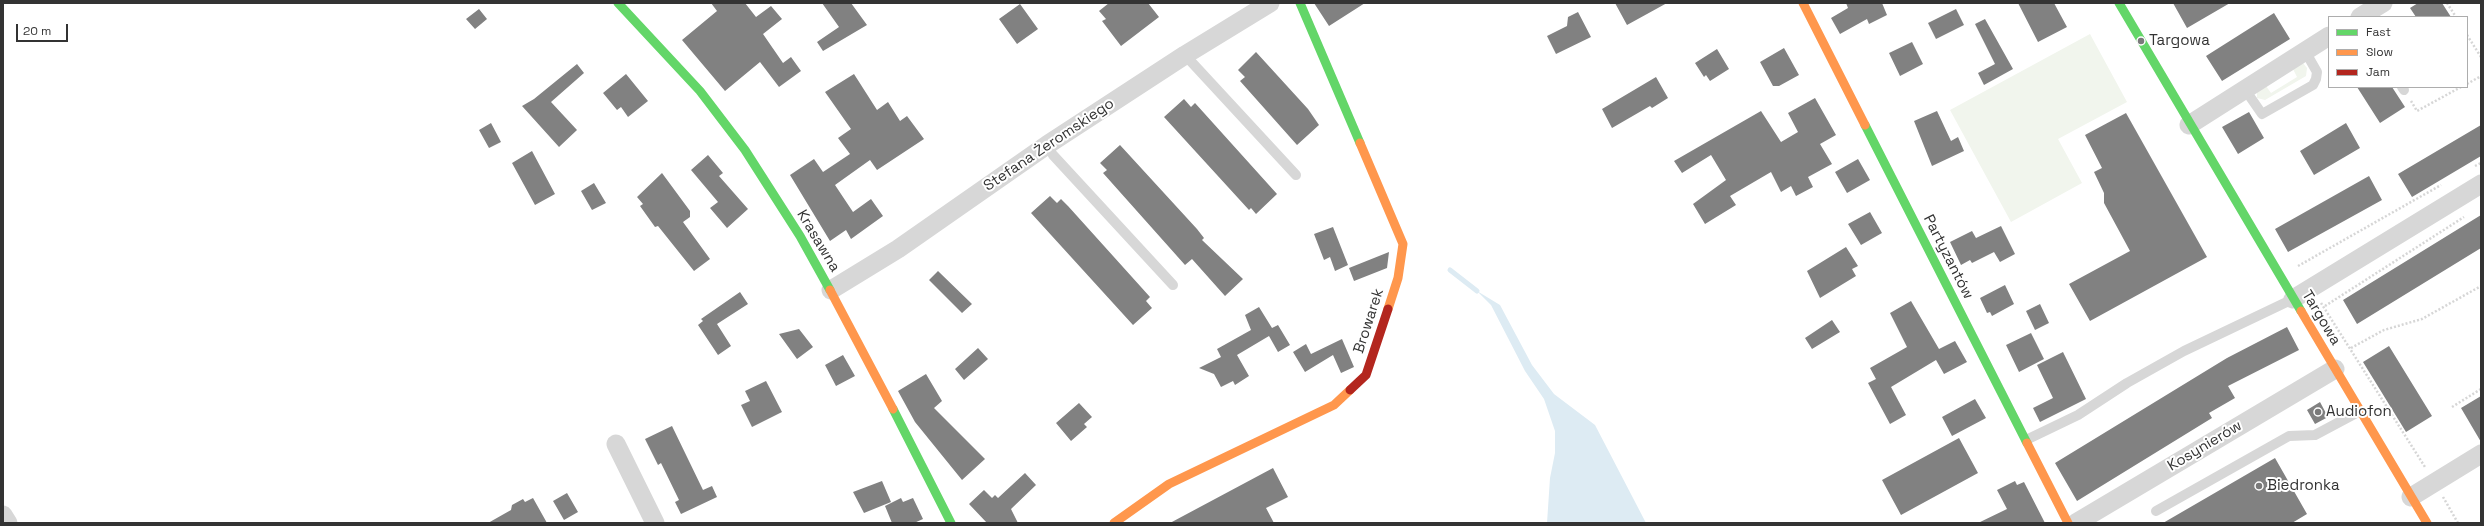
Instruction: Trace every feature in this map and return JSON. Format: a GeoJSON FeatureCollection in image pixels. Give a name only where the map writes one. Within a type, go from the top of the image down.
{"type":"FeatureCollection","features":[{"type":"Feature","properties":{"kind":"street","name":"Krasawna"},"geometry":{"type":"LineString","coordinates":[[618,3],[700,91],[744,150],[800,236],[831,290],[950,523]]}},
{"type":"Feature","properties":{"kind":"street","name":"Stefana Żeromskiego"},"geometry":{"type":"LineString","coordinates":[[831,290],[898,249],[1047,145],[1185,55],[1270,3]]}},
{"type":"Feature","properties":{"kind":"street","name":"Browarek"},"geometry":{"type":"LineString","coordinates":[[1114,523],[1148,497],[1169,484],[1334,405],[1366,375],[1372,359],[1398,278],[1403,244],[1300,3]]}},
{"type":"Feature","properties":{"kind":"street","name":"Partyzantów"},"geometry":{"type":"LineString","coordinates":[[1803,3],[2068,523]]}},
{"type":"Feature","properties":{"kind":"street","name":"Targowa"},"geometry":{"type":"LineString","coordinates":[[2118,3],[2189,125],[2300,294],[2335,369],[2427,523]]}},
{"type":"Feature","properties":{"kind":"street"},"geometry":{"type":"LineString","coordinates":[[2362,16],[2383,3]]}},
{"type":"Feature","properties":{"kind":"street"},"geometry":{"type":"LineString","coordinates":[[2189,125],[2244,88],[2328,37]]}},
{"type":"Feature","properties":{"kind":"street"},"geometry":{"type":"LineString","coordinates":[[2300,294],[2481,184]]}},
{"type":"Feature","properties":{"kind":"street","name":"Kosynierów"},"geometry":{"type":"LineString","coordinates":[[2076,523],[2335,369]]}},
{"type":"Feature","properties":{"kind":"street"},"geometry":{"type":"LineString","coordinates":[[616,444],[655,523]]}},
{"type":"Feature","properties":{"kind":"street"},"geometry":{"type":"LineString","coordinates":[[2411,497],[2481,454]]}},
{"type":"Feature","properties":{"kind":"street"},"geometry":{"type":"LineString","coordinates":[[3,515],[8,523]]}},
{"type":"Feature","properties":{"kind":"lane"},"geometry":{"type":"LineString","coordinates":[[2244,88],[2262,114],[2313,85],[2316,79],[2316,72],[2305,51]]}},
{"type":"Feature","properties":{"kind":"lane"},"geometry":{"type":"LineString","coordinates":[[1185,55],[1296,175]]}},
{"type":"Feature","properties":{"kind":"lane"},"geometry":{"type":"LineString","coordinates":[[1047,145],[1173,285]]}},
{"type":"Feature","properties":{"kind":"lane"},"geometry":{"type":"LineString","coordinates":[[2026,440],[2078,415],[2127,382],[2184,351],[2300,294]]}},
{"type":"Feature","properties":{"kind":"lane"},"geometry":{"type":"LineString","coordinates":[[2156,511],[2289,436],[2315,435],[2360,411]]}},
{"type":"Feature","properties":{"kind":"path"},"geometry":{"type":"LineString","coordinates":[[2447,3],[2455,16]]}},
{"type":"Feature","properties":{"kind":"path"},"geometry":{"type":"LineString","coordinates":[[2468,37],[2481,58]]}},
{"type":"Feature","properties":{"kind":"path"},"geometry":{"type":"LineString","coordinates":[[2468,83],[2481,76]]}},
{"type":"Feature","properties":{"kind":"path"},"geometry":{"type":"LineString","coordinates":[[2403,89],[2417,111],[2459,88]]}},
{"type":"Feature","properties":{"kind":"path"},"geometry":{"type":"LineString","coordinates":[[2468,170],[2481,163]]}},
{"type":"Feature","properties":{"kind":"path"},"geometry":{"type":"LineString","coordinates":[[2297,266],[2442,185]]}},
{"type":"Feature","properties":{"kind":"path"},"geometry":{"type":"LineString","coordinates":[[2325,306],[2468,215]]}},
{"type":"Feature","properties":{"kind":"path"},"geometry":{"type":"LineString","coordinates":[[2351,348],[2384,330],[2422,319],[2481,286]]}},
{"type":"Feature","properties":{"kind":"path"},"geometry":{"type":"LineString","coordinates":[[2300,294],[2325,306],[2435,483],[2458,523]]}},
{"type":"Feature","properties":{"kind":"path"},"geometry":{"type":"LineString","coordinates":[[2452,407],[2481,389]]}},
{"type":"Feature","properties":{"kind":"shaded area"},"geometry":{"type":"Polygon","coordinates":[[[2090,34],[2127,102],[2058,139],[2082,183],[2011,222],[1950,110],[2090,34]]]}},
{"type":"Feature","properties":{"kind":"shaded area"},"geometry":{"type":"Polygon","coordinates":[[[2303,63],[2307,68],[2306,76],[2265,100],[2257,98],[2257,92],[2266,86],[2271,93],[2297,77],[2293,69],[2303,63]]]}},
{"type":"Feature","properties":{"kind":"shaded area"},"geometry":{"type":"Polygon","coordinates":[[[1477,291],[1500,305],[1532,365],[1554,394],[1595,425],[1646,523],[1547,523],[1550,478],[1555,453],[1555,431],[1544,399],[1525,371],[1491,305],[1477,291]]]}},
{"type":"Feature","properties":{"kind":"building"},"geometry":{"type":"Polygon","coordinates":[[[711,3],[745,3],[756,17],[771,6],[782,19],[763,34],[783,63],[791,57],[801,71],[779,87],[760,62],[725,91],[682,40],[717,11],[711,3]]]}},
{"type":"Feature","properties":{"kind":"building"},"geometry":{"type":"Polygon","coordinates":[[[822,3],[851,3],[867,25],[823,51],[817,42],[839,27],[822,3]]]}},
{"type":"Feature","properties":{"kind":"building"},"geometry":{"type":"Polygon","coordinates":[[[1109,3],[1148,3],[1159,17],[1121,46],[1102,21],[1106,19],[1099,11],[1109,3]]]}},
{"type":"Feature","properties":{"kind":"building"},"geometry":{"type":"Polygon","coordinates":[[[1314,3],[1365,3],[1329,26],[1314,3]]]}},
{"type":"Feature","properties":{"kind":"building"},"geometry":{"type":"Polygon","coordinates":[[[1615,3],[1667,3],[1627,25],[1615,3]]]}},
{"type":"Feature","properties":{"kind":"building"},"geometry":{"type":"Polygon","coordinates":[[[1846,3],[1882,3],[1887,15],[1869,24],[1867,19],[1840,34],[1831,18],[1848,8],[1846,3]]]}},
{"type":"Feature","properties":{"kind":"building"},"geometry":{"type":"Polygon","coordinates":[[[2018,3],[2054,3],[2067,27],[2038,42],[2018,3]]]}},
{"type":"Feature","properties":{"kind":"building"},"geometry":{"type":"Polygon","coordinates":[[[2173,3],[2230,3],[2187,28],[2173,3]]]}},
{"type":"Feature","properties":{"kind":"building"},"geometry":{"type":"Polygon","coordinates":[[[2418,3],[2442,3],[2450,16],[2415,16],[2410,8],[2418,3]]]}},
{"type":"Feature","properties":{"kind":"building"},"geometry":{"type":"Polygon","coordinates":[[[1020,4],[1038,29],[1017,44],[999,19],[1020,4]]]}},
{"type":"Feature","properties":{"kind":"building"},"geometry":{"type":"Polygon","coordinates":[[[479,9],[487,19],[475,29],[466,19],[479,9]]]}},
{"type":"Feature","properties":{"kind":"building"},"geometry":{"type":"Polygon","coordinates":[[[1956,9],[1964,25],[1936,39],[1928,23],[1956,9]]]}},
{"type":"Feature","properties":{"kind":"building"},"geometry":{"type":"Polygon","coordinates":[[[1578,12],[1591,37],[1556,54],[1547,36],[1567,26],[1568,17],[1578,12]]]}},
{"type":"Feature","properties":{"kind":"building"},"geometry":{"type":"Polygon","coordinates":[[[2274,13],[2290,39],[2222,81],[2206,56],[2274,13]]]}},
{"type":"Feature","properties":{"kind":"building"},"geometry":{"type":"Polygon","coordinates":[[[1985,19],[2013,69],[1984,85],[1978,73],[1995,64],[1975,24],[1985,19]]]}},
{"type":"Feature","properties":{"kind":"building"},"geometry":{"type":"Polygon","coordinates":[[[1912,42],[1923,64],[1900,76],[1889,53],[1912,42]]]}},
{"type":"Feature","properties":{"kind":"building"},"geometry":{"type":"Polygon","coordinates":[[[1784,48],[1799,75],[1779,86],[1773,86],[1760,62],[1784,48]]]}},
{"type":"Feature","properties":{"kind":"building"},"geometry":{"type":"Polygon","coordinates":[[[1717,49],[1729,69],[1710,81],[1706,75],[1704,77],[1695,63],[1717,49]]]}},
{"type":"Feature","properties":{"kind":"building"},"geometry":{"type":"Polygon","coordinates":[[[1256,52],[1308,109],[1319,125],[1297,145],[1240,81],[1245,77],[1238,70],[1256,52]]]}},
{"type":"Feature","properties":{"kind":"building"},"geometry":{"type":"Polygon","coordinates":[[[577,64],[584,73],[551,102],[577,130],[559,147],[522,106],[534,99],[577,64]]]}},
{"type":"Feature","properties":{"kind":"building"},"geometry":{"type":"Polygon","coordinates":[[[626,74],[648,101],[628,117],[621,107],[617,110],[603,93],[626,74]]]}},
{"type":"Feature","properties":{"kind":"building"},"geometry":{"type":"Polygon","coordinates":[[[854,74],[877,110],[888,102],[900,121],[907,116],[924,139],[877,170],[870,160],[835,185],[853,212],[871,199],[883,216],[851,239],[846,230],[830,241],[790,175],[814,159],[823,172],[850,154],[838,138],[851,129],[825,92],[854,74]]]}},
{"type":"Feature","properties":{"kind":"building"},"geometry":{"type":"Polygon","coordinates":[[[1656,77],[1668,98],[1652,108],[1650,106],[1612,128],[1602,109],[1656,77]]]}},
{"type":"Feature","properties":{"kind":"building"},"geometry":{"type":"Polygon","coordinates":[[[2358,88],[2393,88],[2405,107],[2380,123],[2358,88]]]}},
{"type":"Feature","properties":{"kind":"building"},"geometry":{"type":"Polygon","coordinates":[[[1815,98],[1836,135],[1820,144],[1832,164],[1808,177],[1813,187],[1796,196],[1791,186],[1781,192],[1771,172],[1730,196],[1736,205],[1705,224],[1693,204],[1726,180],[1711,155],[1682,173],[1674,161],[1761,111],[1781,142],[1798,132],[1788,113],[1815,98]]]}},
{"type":"Feature","properties":{"kind":"building"},"geometry":{"type":"Polygon","coordinates":[[[1184,99],[1191,107],[1195,103],[1277,194],[1256,214],[1251,208],[1249,210],[1164,117],[1184,99]]]}},
{"type":"Feature","properties":{"kind":"building"},"geometry":{"type":"Polygon","coordinates":[[[1937,111],[1951,141],[1958,137],[1964,151],[1932,166],[1914,121],[1937,111]]]}},
{"type":"Feature","properties":{"kind":"building"},"geometry":{"type":"Polygon","coordinates":[[[2249,112],[2264,138],[2238,154],[2222,127],[2249,112]]]}},
{"type":"Feature","properties":{"kind":"building"},"geometry":{"type":"Polygon","coordinates":[[[2126,113],[2207,257],[2090,321],[2069,284],[2130,251],[2104,203],[2104,193],[2094,172],[2102,168],[2085,135],[2126,113]]]}},
{"type":"Feature","properties":{"kind":"building"},"geometry":{"type":"Polygon","coordinates":[[[491,123],[501,142],[489,148],[479,130],[491,123]]]}},
{"type":"Feature","properties":{"kind":"building"},"geometry":{"type":"Polygon","coordinates":[[[2346,123],[2360,148],[2314,175],[2300,151],[2346,123]]]}},
{"type":"Feature","properties":{"kind":"building"},"geometry":{"type":"Polygon","coordinates":[[[2481,125],[2481,156],[2412,197],[2398,174],[2481,125]]]}},
{"type":"Feature","properties":{"kind":"building"},"geometry":{"type":"Polygon","coordinates":[[[1120,145],[1197,229],[1204,238],[1202,240],[1243,279],[1225,296],[1192,259],[1185,265],[1103,173],[1107,170],[1100,163],[1120,145]]]}},
{"type":"Feature","properties":{"kind":"building"},"geometry":{"type":"Polygon","coordinates":[[[532,151],[555,194],[535,205],[512,163],[532,151]]]}},
{"type":"Feature","properties":{"kind":"building"},"geometry":{"type":"Polygon","coordinates":[[[708,155],[723,173],[719,176],[748,209],[727,228],[710,208],[718,202],[691,170],[708,155]]]}},
{"type":"Feature","properties":{"kind":"building"},"geometry":{"type":"Polygon","coordinates":[[[1858,159],[1870,180],[1847,193],[1835,172],[1858,159]]]}},
{"type":"Feature","properties":{"kind":"building"},"geometry":{"type":"Polygon","coordinates":[[[662,173],[690,211],[690,217],[683,222],[710,259],[694,271],[658,226],[655,227],[640,206],[643,204],[637,197],[662,173]]]}},
{"type":"Feature","properties":{"kind":"building"},"geometry":{"type":"Polygon","coordinates":[[[2369,176],[2382,200],[2288,252],[2275,229],[2369,176]]]}},
{"type":"Feature","properties":{"kind":"building"},"geometry":{"type":"Polygon","coordinates":[[[594,183],[606,203],[592,210],[581,191],[594,183]]]}},
{"type":"Feature","properties":{"kind":"building"},"geometry":{"type":"Polygon","coordinates":[[[1050,196],[1057,203],[1061,199],[1068,206],[1150,297],[1146,301],[1152,308],[1133,325],[1031,213],[1050,196]]]}},
{"type":"Feature","properties":{"kind":"building"},"geometry":{"type":"Polygon","coordinates":[[[1870,212],[1882,233],[1861,245],[1848,224],[1870,212]]]}},
{"type":"Feature","properties":{"kind":"building"},"geometry":{"type":"Polygon","coordinates":[[[2481,215],[2481,248],[2357,324],[2343,300],[2481,215]]]}},
{"type":"Feature","properties":{"kind":"building"},"geometry":{"type":"Polygon","coordinates":[[[2001,226],[2015,254],[2000,262],[1994,252],[1972,263],[1970,260],[1961,265],[1950,242],[1972,231],[1976,238],[2001,226]]]}},
{"type":"Feature","properties":{"kind":"building"},"geometry":{"type":"Polygon","coordinates":[[[1333,227],[1348,265],[1335,271],[1330,257],[1324,260],[1314,234],[1333,227]]]}},
{"type":"Feature","properties":{"kind":"building"},"geometry":{"type":"Polygon","coordinates":[[[1846,247],[1858,266],[1852,269],[1856,276],[1820,298],[1807,271],[1846,247]]]}},
{"type":"Feature","properties":{"kind":"building"},"geometry":{"type":"Polygon","coordinates":[[[1389,252],[1387,268],[1354,281],[1349,268],[1389,252]]]}},
{"type":"Feature","properties":{"kind":"building"},"geometry":{"type":"Polygon","coordinates":[[[938,271],[972,304],[962,313],[929,280],[938,271]]]}},
{"type":"Feature","properties":{"kind":"building"},"geometry":{"type":"Polygon","coordinates":[[[2005,285],[2014,304],[1992,316],[1990,312],[1987,313],[1980,298],[2005,285]]]}},
{"type":"Feature","properties":{"kind":"building"},"geometry":{"type":"Polygon","coordinates":[[[740,292],[748,304],[717,324],[731,346],[718,355],[698,325],[703,321],[701,319],[740,292]]]}},
{"type":"Feature","properties":{"kind":"building"},"geometry":{"type":"Polygon","coordinates":[[[1911,301],[1939,349],[1955,341],[1967,362],[1944,374],[1936,360],[1891,387],[1906,415],[1890,424],[1868,383],[1876,379],[1870,368],[1907,347],[1890,313],[1911,301]]]}},
{"type":"Feature","properties":{"kind":"building"},"geometry":{"type":"Polygon","coordinates":[[[2040,304],[2049,323],[2035,330],[2026,311],[2040,304]]]}},
{"type":"Feature","properties":{"kind":"building"},"geometry":{"type":"Polygon","coordinates":[[[1259,307],[1272,328],[1278,325],[1290,345],[1278,352],[1269,336],[1237,355],[1249,376],[1235,385],[1233,381],[1221,387],[1214,374],[1199,368],[1221,357],[1217,349],[1251,330],[1245,315],[1259,307]]]}},
{"type":"Feature","properties":{"kind":"building"},"geometry":{"type":"Polygon","coordinates":[[[1832,320],[1840,332],[1812,349],[1805,338],[1832,320]]]}},
{"type":"Feature","properties":{"kind":"building"},"geometry":{"type":"Polygon","coordinates":[[[2287,327],[2299,350],[2228,386],[2235,398],[2209,413],[2212,418],[2077,501],[2055,463],[2227,358],[2287,327]]]}},
{"type":"Feature","properties":{"kind":"building"},"geometry":{"type":"Polygon","coordinates":[[[799,329],[813,347],[797,359],[779,334],[799,329]]]}},
{"type":"Feature","properties":{"kind":"building"},"geometry":{"type":"Polygon","coordinates":[[[2031,333],[2044,359],[2019,372],[2006,345],[2031,333]]]}},
{"type":"Feature","properties":{"kind":"building"},"geometry":{"type":"Polygon","coordinates":[[[1342,339],[1354,367],[1341,373],[1333,355],[1305,372],[1293,352],[1306,344],[1311,354],[1342,339]]]}},
{"type":"Feature","properties":{"kind":"building"},"geometry":{"type":"Polygon","coordinates":[[[2389,346],[2432,416],[2406,432],[2363,362],[2389,346]]]}},
{"type":"Feature","properties":{"kind":"building"},"geometry":{"type":"Polygon","coordinates":[[[978,348],[988,359],[964,380],[955,369],[978,348]]]}},
{"type":"Feature","properties":{"kind":"building"},"geometry":{"type":"Polygon","coordinates":[[[2063,352],[2086,399],[2040,422],[2033,408],[2053,398],[2037,365],[2063,352]]]}},
{"type":"Feature","properties":{"kind":"building"},"geometry":{"type":"Polygon","coordinates":[[[843,355],[855,376],[836,386],[825,365],[843,355]]]}},
{"type":"Feature","properties":{"kind":"building"},"geometry":{"type":"Polygon","coordinates":[[[926,374],[942,401],[934,408],[985,459],[962,480],[915,422],[898,391],[926,374]]]}},
{"type":"Feature","properties":{"kind":"building"},"geometry":{"type":"Polygon","coordinates":[[[766,381],[782,412],[752,427],[741,405],[750,401],[745,391],[766,381]]]}},
{"type":"Feature","properties":{"kind":"building"},"geometry":{"type":"Polygon","coordinates":[[[2481,396],[2481,442],[2461,408],[2481,396]]]}},
{"type":"Feature","properties":{"kind":"building"},"geometry":{"type":"Polygon","coordinates":[[[1975,399],[1986,418],[1952,436],[1942,417],[1975,399]]]}},
{"type":"Feature","properties":{"kind":"building"},"geometry":{"type":"Polygon","coordinates":[[[2320,402],[2328,417],[2315,424],[2307,410],[2320,402]]]}},
{"type":"Feature","properties":{"kind":"building"},"geometry":{"type":"Polygon","coordinates":[[[1079,403],[1092,417],[1084,424],[1087,427],[1071,441],[1056,423],[1079,403]]]}},
{"type":"Feature","properties":{"kind":"building"},"geometry":{"type":"Polygon","coordinates":[[[672,426],[703,490],[712,486],[717,497],[681,514],[675,502],[679,500],[661,463],[658,465],[645,439],[672,426]]]}},
{"type":"Feature","properties":{"kind":"building"},"geometry":{"type":"Polygon","coordinates":[[[1959,438],[1978,473],[1901,515],[1882,480],[1959,438]]]}},
{"type":"Feature","properties":{"kind":"building","name":"Biedronka"},"geometry":{"type":"Polygon","coordinates":[[[2275,458],[2307,514],[2292,523],[2163,523],[2275,458]]]}},
{"type":"Feature","properties":{"kind":"building"},"geometry":{"type":"Polygon","coordinates":[[[1273,468],[1288,497],[1266,508],[1274,523],[1170,523],[1273,468]]]}},
{"type":"Feature","properties":{"kind":"building"},"geometry":{"type":"Polygon","coordinates":[[[1025,473],[1036,485],[1011,509],[1018,523],[987,523],[969,504],[984,490],[992,498],[995,495],[998,498],[1025,473]]]}},
{"type":"Feature","properties":{"kind":"building"},"geometry":{"type":"Polygon","coordinates":[[[882,481],[891,502],[864,513],[853,492],[882,481]]]}},
{"type":"Feature","properties":{"kind":"building"},"geometry":{"type":"Polygon","coordinates":[[[2015,481],[2017,485],[2024,482],[2045,523],[1978,523],[2007,509],[1997,490],[2015,481]]]}},
{"type":"Feature","properties":{"kind":"building"},"geometry":{"type":"Polygon","coordinates":[[[567,493],[578,512],[564,520],[553,501],[567,493]]]}},
{"type":"Feature","properties":{"kind":"building"},"geometry":{"type":"Polygon","coordinates":[[[533,498],[547,523],[488,523],[511,510],[512,505],[523,499],[525,502],[533,498]]]}},
{"type":"Feature","properties":{"kind":"building"},"geometry":{"type":"Polygon","coordinates":[[[901,498],[903,502],[913,498],[923,519],[914,523],[892,523],[885,506],[901,498]]]}},
{"type":"Feature","properties":{"kind":"waterway"},"geometry":{"type":"LineString","coordinates":[[1450,270],[1477,291]]}},
{"type":"Feature","properties":{"kind":"traffic: fast"},"geometry":{"type":"LineString","coordinates":[[618,3],[700,91],[745,150],[800,236],[830,290]]}},
{"type":"Feature","properties":{"kind":"traffic: fast"},"geometry":{"type":"LineString","coordinates":[[1300,3],[1360,143]]}},
{"type":"Feature","properties":{"kind":"traffic: fast"},"geometry":{"type":"LineString","coordinates":[[2119,3],[2301,311]]}},
{"type":"Feature","properties":{"kind":"traffic: fast"},"geometry":{"type":"LineString","coordinates":[[1865,125],[2027,443]]}},
{"type":"Feature","properties":{"kind":"traffic: fast"},"geometry":{"type":"LineString","coordinates":[[893,409],[951,523]]}},
{"type":"Feature","properties":{"kind":"traffic: slow"},"geometry":{"type":"LineString","coordinates":[[1803,3],[1865,125]]}},
{"type":"Feature","properties":{"kind":"traffic: slow"},"geometry":{"type":"LineString","coordinates":[[1360,143],[1403,244],[1398,278],[1388,309]]}},
{"type":"Feature","properties":{"kind":"traffic: slow"},"geometry":{"type":"LineString","coordinates":[[830,290],[893,409]]}},
{"type":"Feature","properties":{"kind":"traffic: slow"},"geometry":{"type":"LineString","coordinates":[[2301,311],[2427,523]]}},
{"type":"Feature","properties":{"kind":"traffic: slow"},"geometry":{"type":"LineString","coordinates":[[1114,523],[1169,484],[1334,405],[1350,390]]}},
{"type":"Feature","properties":{"kind":"traffic: slow"},"geometry":{"type":"LineString","coordinates":[[2027,443],[2068,523]]}},
{"type":"Feature","properties":{"kind":"traffic: jam"},"geometry":{"type":"LineString","coordinates":[[1350,390],[1366,375],[1388,309]]}},
{"type":"Feature","properties":{"kind":"place","name":"Targowa"},"geometry":{"type":"Point","coordinates":[2141,41]}},
{"type":"Feature","properties":{"kind":"place","name":"Audiofon"},"geometry":{"type":"Point","coordinates":[2318,412]}},
{"type":"Feature","properties":{"kind":"place","name":"Biedronka"},"geometry":{"type":"Point","coordinates":[2259,486]}}]}
